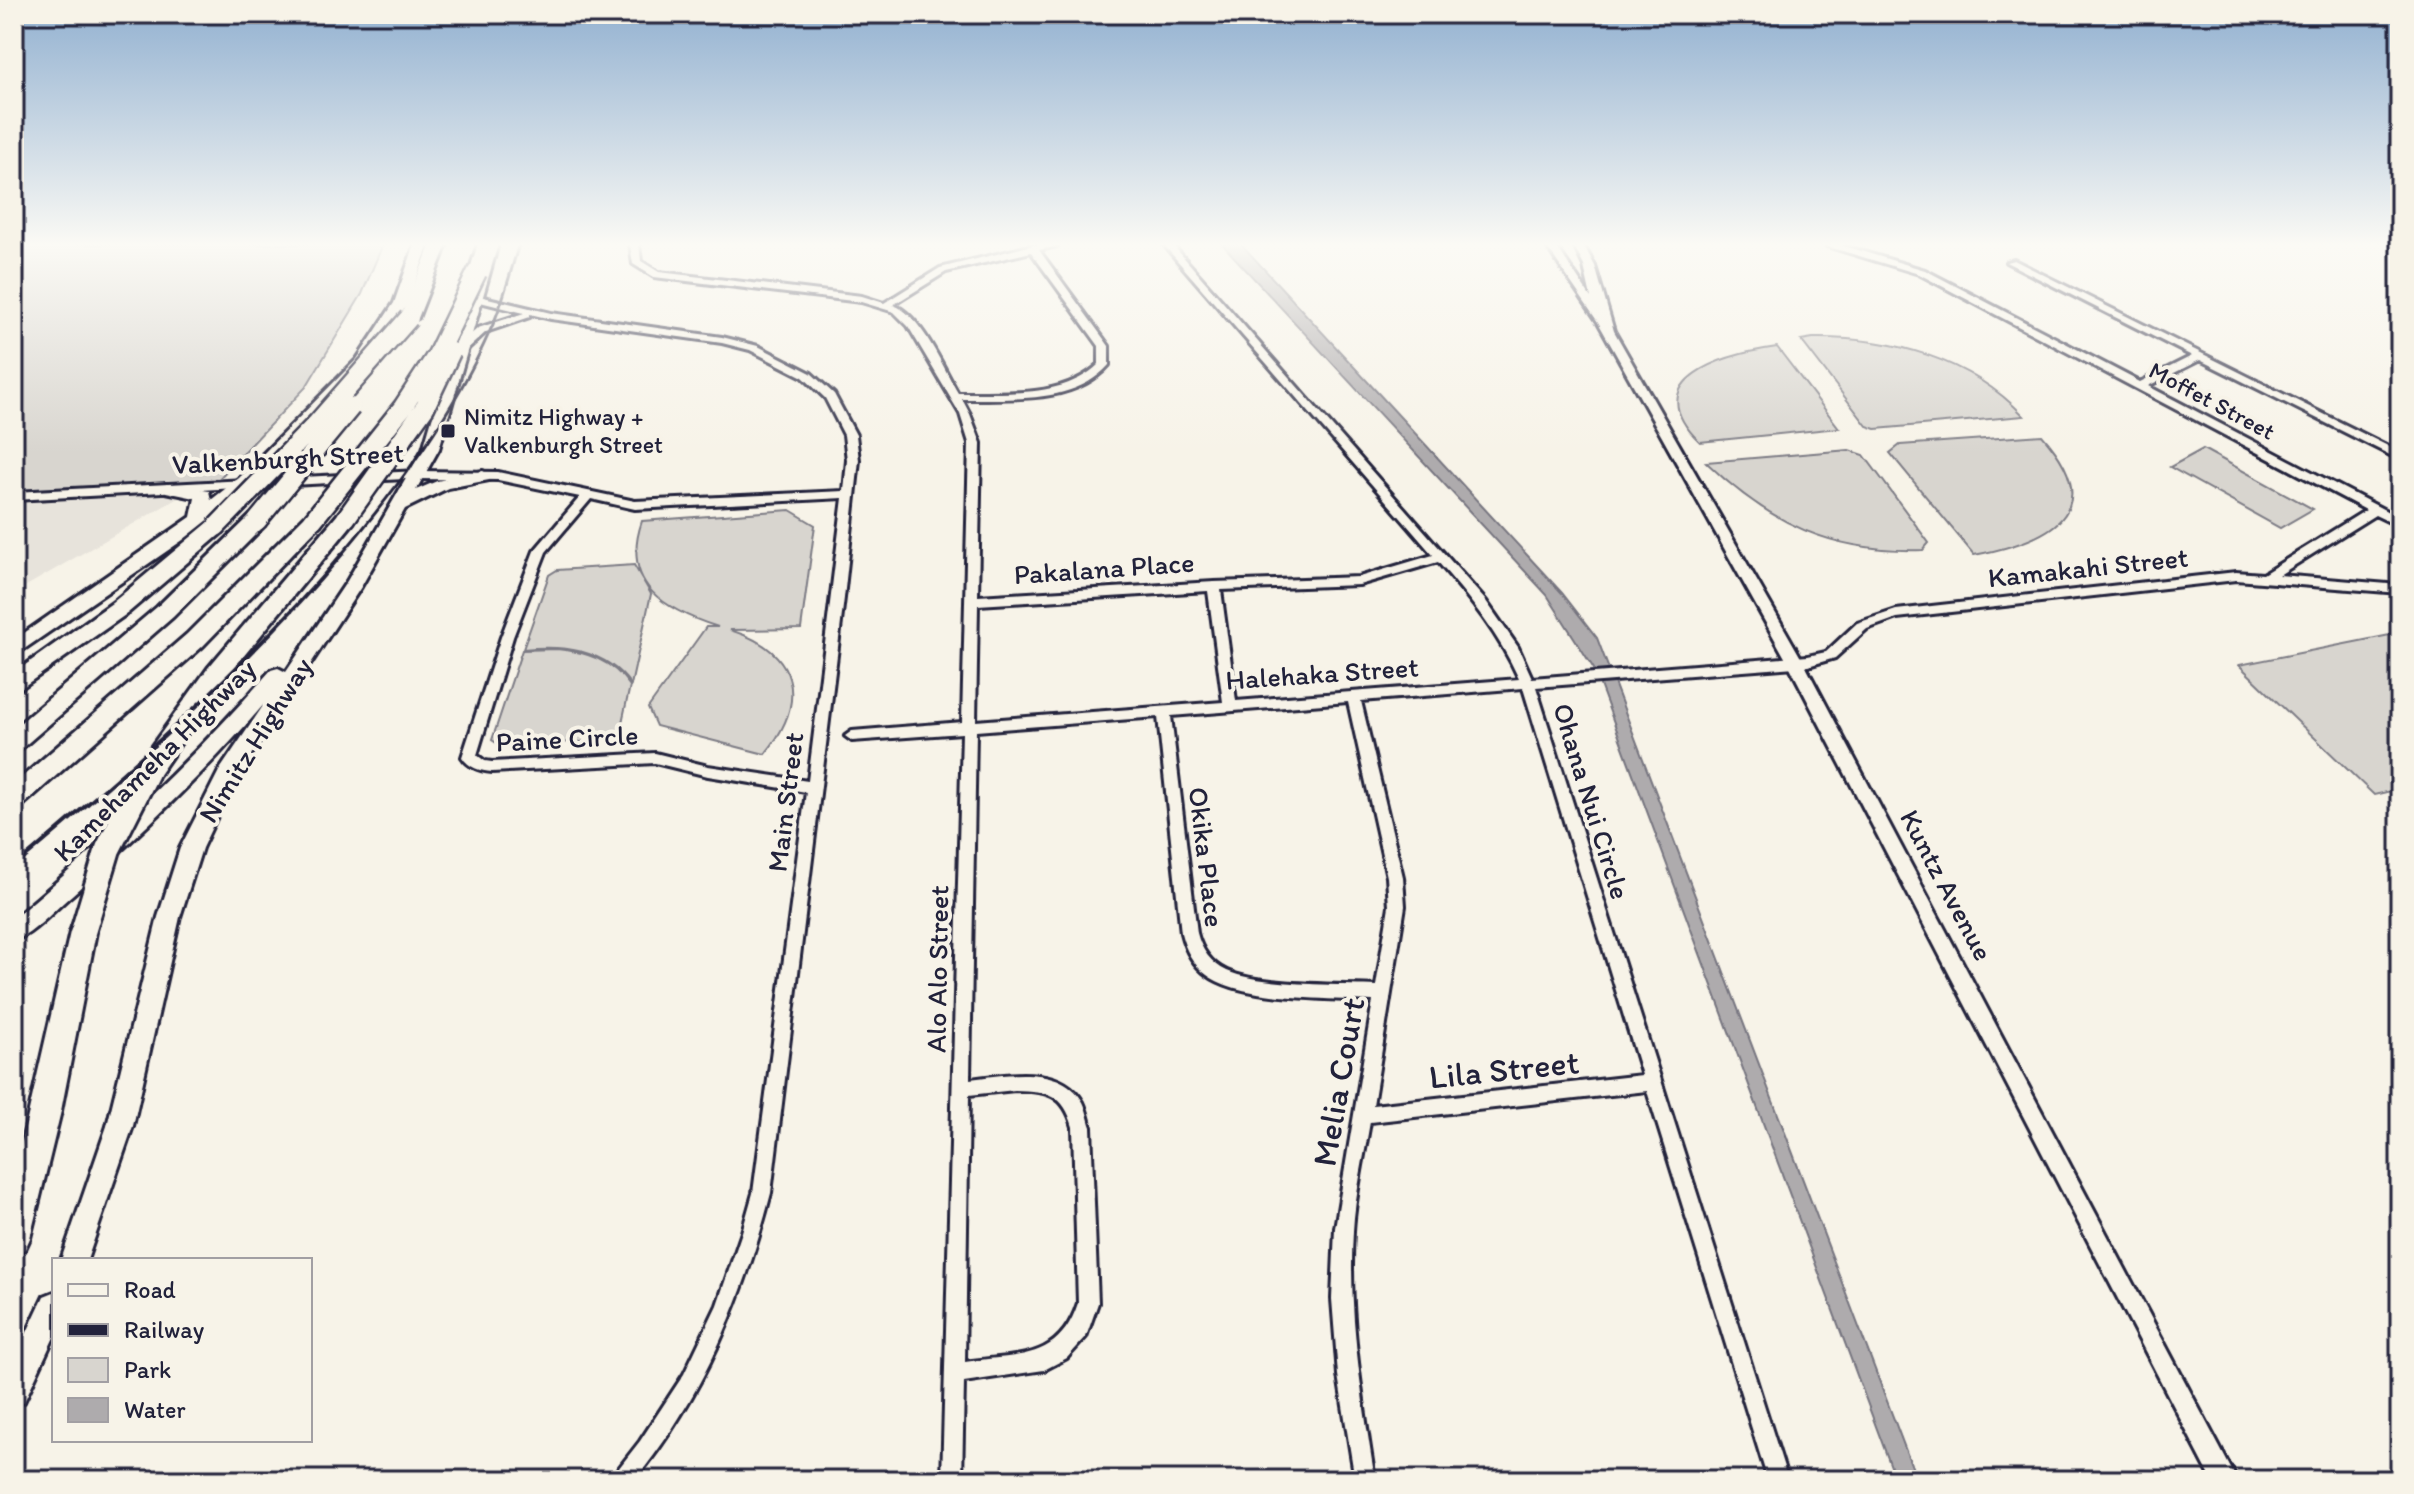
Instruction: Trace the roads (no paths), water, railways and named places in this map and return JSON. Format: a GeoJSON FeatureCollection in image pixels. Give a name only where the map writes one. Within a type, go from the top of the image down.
{"type":"FeatureCollection","features":[{"type":"Feature","properties":{"kind":"highway"},"geometry":{"type":"LineString","coordinates":[[14,741],[51,713],[165,612],[257,521],[322,446],[411,314]]}},
{"type":"Feature","properties":{"kind":"highway"},"geometry":{"type":"LineString","coordinates":[[14,814],[69,768],[313,520],[403,407],[437,355],[457,314]]}},
{"type":"Feature","properties":{"kind":"highway"},"geometry":{"type":"LineString","coordinates":[[14,1238],[46,1111],[83,932],[100,867],[126,806],[147,772],[259,620],[346,518],[438,384],[462,314]]}},
{"type":"Feature","properties":{"kind":"highway"},"geometry":{"type":"LineString","coordinates":[[14,685],[120,608],[317,423],[409,318]]}},
{"type":"Feature","properties":{"kind":"highway"},"geometry":{"type":"LineString","coordinates":[[14,798],[195,640]]}},
{"type":"Feature","properties":{"kind":"main road"},"geometry":{"type":"LineString","coordinates":[[14,633],[177,536],[206,524],[362,362],[394,314]]}},
{"type":"Feature","properties":{"kind":"main road","name":"Nimitz Highway"},"geometry":{"type":"LineString","coordinates":[[75,1258],[120,1126],[169,917],[191,848],[247,742],[355,583],[418,475],[431,449],[470,314]]}},
{"type":"Feature","properties":{"kind":"main road"},"geometry":{"type":"LineString","coordinates":[[399,509],[424,490],[443,482],[483,476]]}},
{"type":"Feature","properties":{"kind":"main road"},"geometry":{"type":"LineString","coordinates":[[172,488],[203,495],[206,524]]}},
{"type":"Feature","properties":{"kind":"main road"},"geometry":{"type":"LineString","coordinates":[[14,649],[177,536]]}},
{"type":"Feature","properties":{"kind":"main road","name":"Kamehameha Highway"},"geometry":{"type":"LineString","coordinates":[[14,931],[202,760],[244,716],[355,583]]}},
{"type":"Feature","properties":{"kind":"main road"},"geometry":{"type":"LineString","coordinates":[[14,1392],[52,1310]]}},
{"type":"Feature","properties":{"kind":"street","name":"Main Street"},"geometry":{"type":"LineString","coordinates":[[541,314],[722,340],[782,360],[807,375],[830,396],[850,435],[853,460],[762,1193],[746,1259],[719,1329],[680,1401],[622,1480]]}},
{"type":"Feature","properties":{"kind":"street"},"geometry":{"type":"LineString","coordinates":[[898,314],[912,324],[954,396],[1068,388],[1091,379],[1104,365],[1104,346],[1081,314]]}},
{"type":"Feature","properties":{"kind":"street","name":"Ohana Nui Circle"},"geometry":{"type":"LineString","coordinates":[[1228,314],[1500,627],[1528,684],[1778,1480]]}},
{"type":"Feature","properties":{"kind":"street","name":"Kuntz Avenue"},"geometry":{"type":"LineString","coordinates":[[1597,314],[1796,663],[2225,1480]]}},
{"type":"Feature","properties":{"kind":"street","name":"Kuntz Avenue"},"geometry":{"type":"LineString","coordinates":[[1603,314],[1605,325]]}},
{"type":"Feature","properties":{"kind":"street","name":"Moffet Street"},"geometry":{"type":"LineString","coordinates":[[2002,314],[2400,523]]}},
{"type":"Feature","properties":{"kind":"street"},"geometry":{"type":"LineString","coordinates":[[2113,314],[2400,456]]}},
{"type":"Feature","properties":{"kind":"street","name":"Main Street"},"geometry":{"type":"LineString","coordinates":[[458,352],[482,330],[507,319],[523,315],[551,316]]}},
{"type":"Feature","properties":{"kind":"street"},"geometry":{"type":"LineString","coordinates":[[2141,386],[2199,357]]}},
{"type":"Feature","properties":{"kind":"street","name":"Alo Alo Street"},"geometry":{"type":"LineString","coordinates":[[952,1480],[975,458],[971,428],[954,396]]}},
{"type":"Feature","properties":{"kind":"street","name":"Valkenburgh Street"},"geometry":{"type":"LineString","coordinates":[[14,496],[418,475],[483,476],[635,505],[849,494]]}},
{"type":"Feature","properties":{"kind":"street","name":"Paine Circle"},"geometry":{"type":"LineString","coordinates":[[587,497],[540,551],[507,637],[469,757],[482,766],[492,767],[655,758],[708,771],[813,787]]}},
{"type":"Feature","properties":{"kind":"street"},"geometry":{"type":"LineString","coordinates":[[2267,577],[2375,510]]}},
{"type":"Feature","properties":{"kind":"street"},"geometry":{"type":"LineString","coordinates":[[1214,586],[1359,581],[1441,557]]}},
{"type":"Feature","properties":{"kind":"street","name":"Kamakahi Street"},"geometry":{"type":"LineString","coordinates":[[1796,663],[1830,655],[1862,626],[1896,614],[2236,576],[2400,589]]}},
{"type":"Feature","properties":{"kind":"street","name":"Pakalana Place"},"geometry":{"type":"LineString","coordinates":[[971,601],[1214,586],[1230,705]]}},
{"type":"Feature","properties":{"kind":"street","name":"Halehaka Street"},"geometry":{"type":"LineString","coordinates":[[852,736],[1796,663]]}},
{"type":"Feature","properties":{"kind":"street","name":"Melia Court"},"geometry":{"type":"LineString","coordinates":[[1354,698],[1395,877],[1395,936],[1361,1115],[1344,1228],[1342,1299],[1348,1375],[1365,1480]]}},
{"type":"Feature","properties":{"kind":"street","name":"Okika Place"},"geometry":{"type":"LineString","coordinates":[[1164,713],[1189,933],[1199,957],[1212,970],[1239,982],[1383,994]]}},
{"type":"Feature","properties":{"kind":"street"},"geometry":{"type":"LineString","coordinates":[[955,1373],[1035,1362],[1052,1356],[1074,1338],[1088,1303],[1082,1127],[1075,1105],[1059,1088],[1037,1081],[960,1088]]}},
{"type":"Feature","properties":{"kind":"street","name":"Lila Street"},"geometry":{"type":"LineString","coordinates":[[1361,1115],[1653,1082]]}},
{"type":"Feature","properties":{"kind":"water"},"geometry":{"type":"Polygon","coordinates":[[[1287,314],[1305,314],[1562,593],[1597,638],[1917,1480],[1896,1480],[1594,669],[1547,595],[1287,314]]]}},
{"type":"Feature","properties":{"kind":"railway"},"geometry":{"type":"LineString","coordinates":[[341,555],[384,503],[442,420],[498,314]]}},
{"type":"Feature","properties":{"kind":"railway"},"geometry":{"type":"LineString","coordinates":[[14,867],[101,793],[226,677],[343,553]]}},
{"type":"Feature","properties":{"kind":"place","name":"Nimitz Highway + Valkenburgh Street"},"geometry":{"type":"Point","coordinates":[448,431]}}]}
